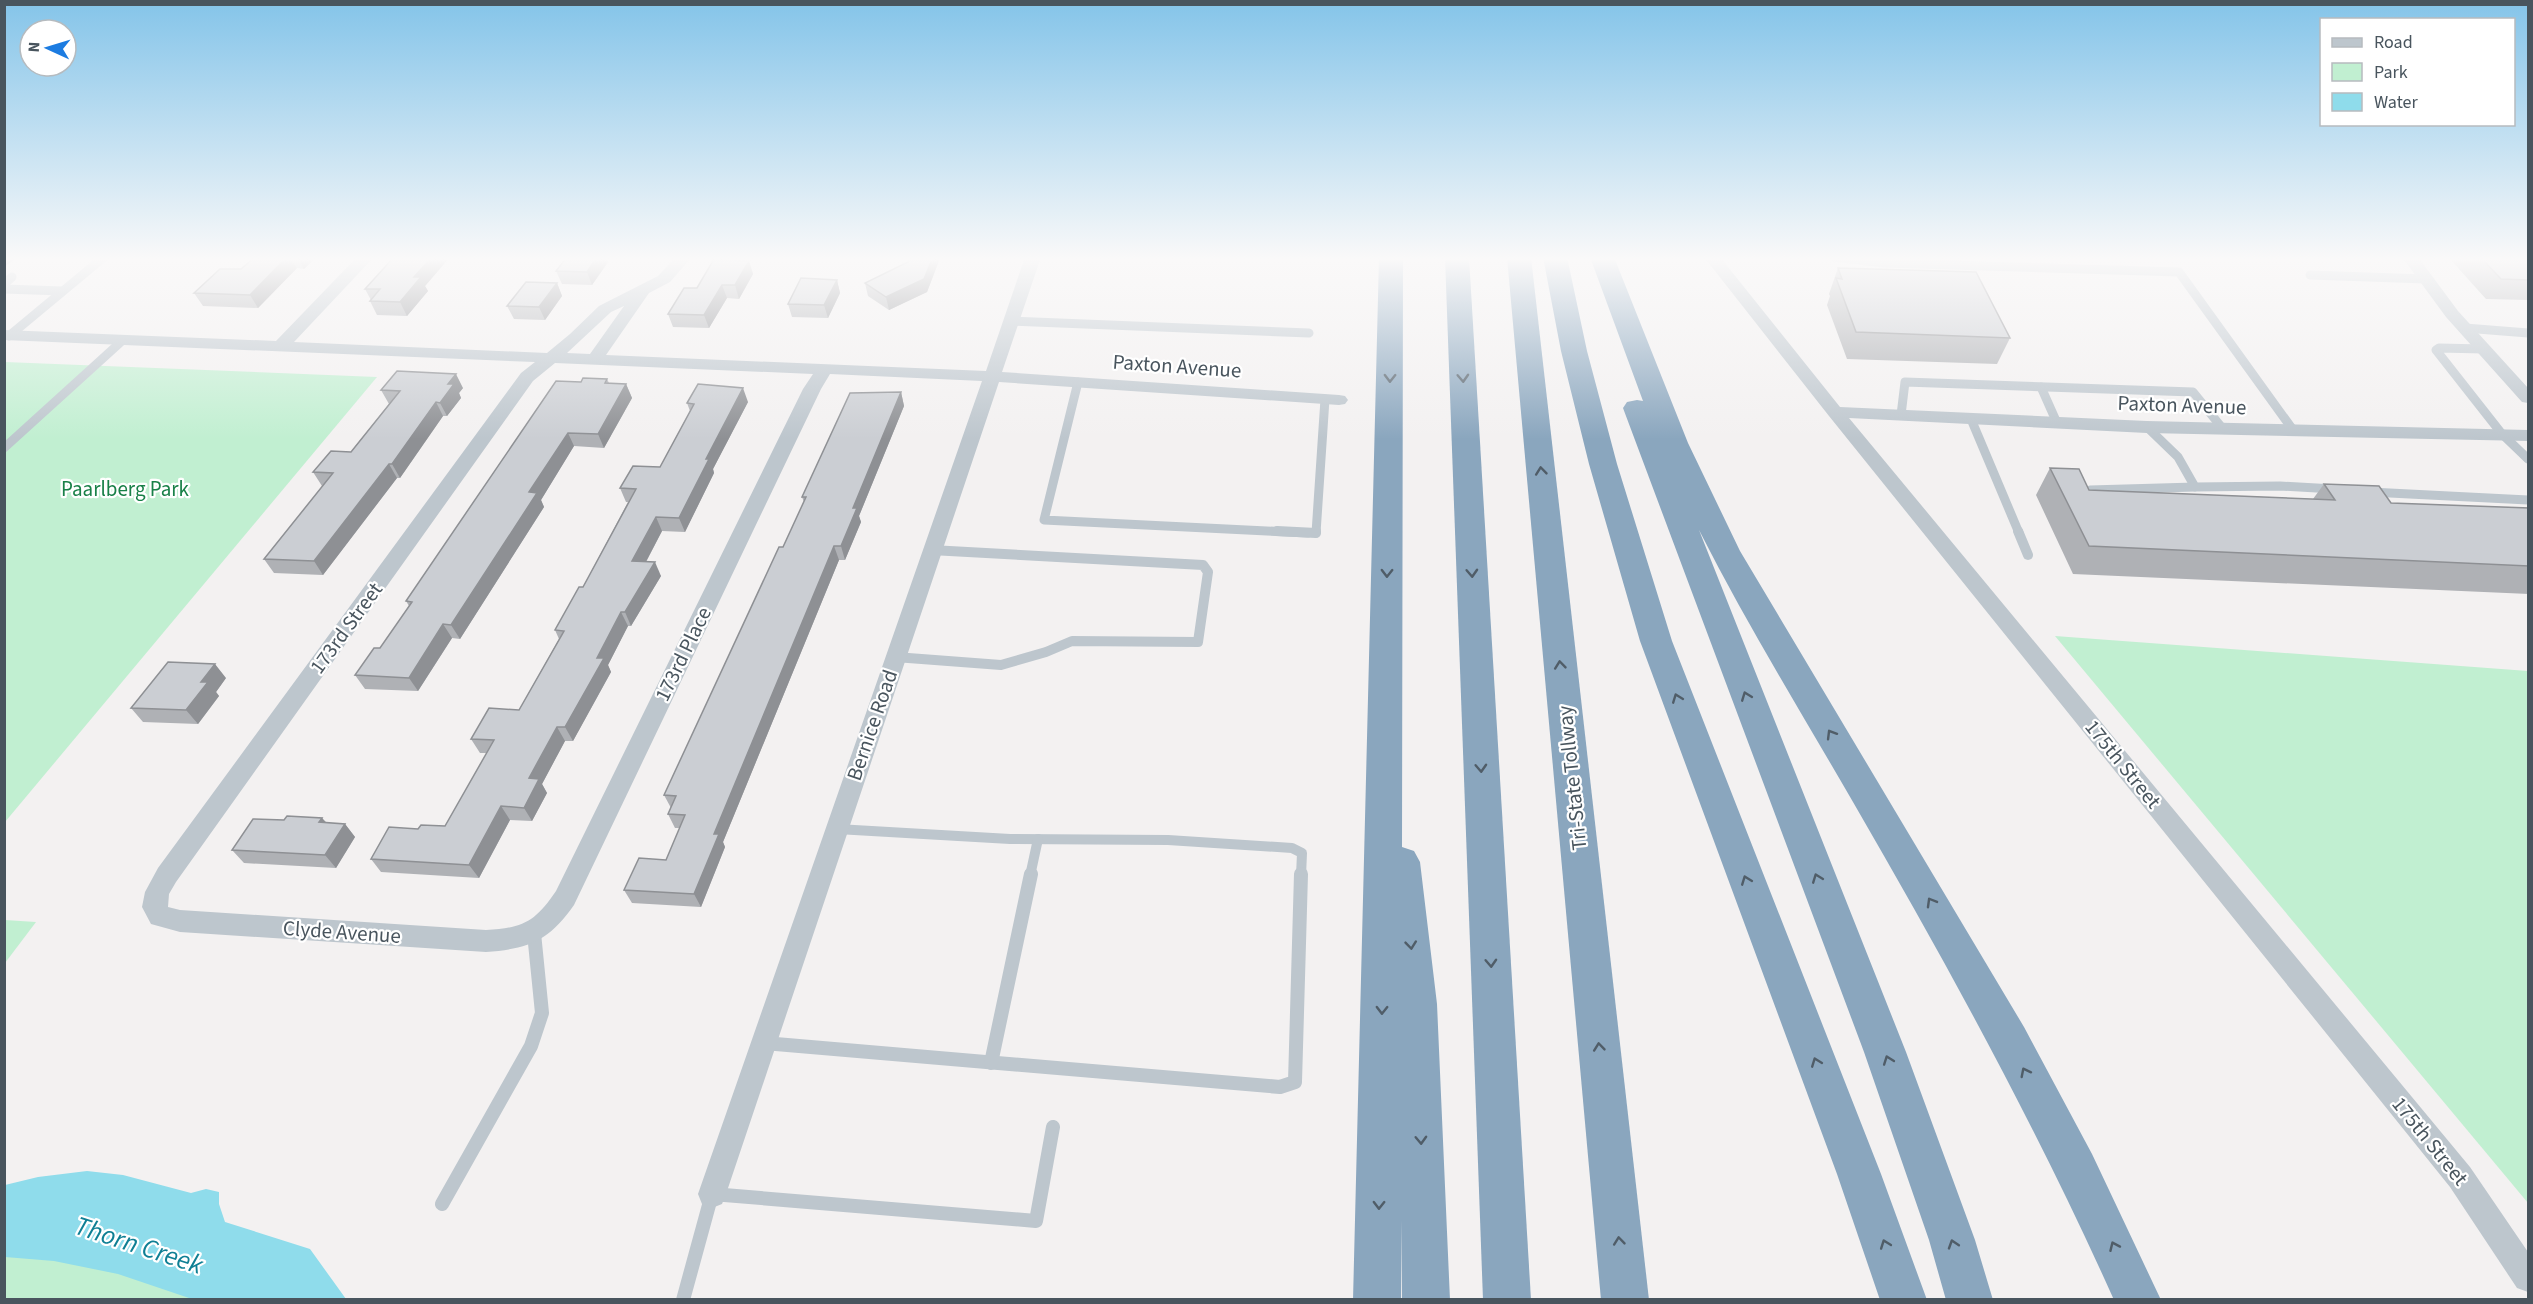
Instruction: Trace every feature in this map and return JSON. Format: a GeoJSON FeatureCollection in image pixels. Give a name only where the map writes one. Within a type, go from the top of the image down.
{"type":"FeatureCollection","features":[{"type":"Feature","properties":{"kind":"highway"},"geometry":{"type":"LineString","coordinates":[[1377,1299],[1390,318]]}},
{"type":"Feature","properties":{"kind":"highway"},"geometry":{"type":"LineString","coordinates":[[1460,318],[1507,1299]]}},
{"type":"Feature","properties":{"kind":"highway","name":"Tri-State Tollway"},"geometry":{"type":"LineString","coordinates":[[1525,318],[1625,1299]]}},
{"type":"Feature","properties":{"kind":"highway"},"geometry":{"type":"LineString","coordinates":[[1567,318],[1600,453],[1656,641],[1859,1174],[1904,1299]]}},
{"type":"Feature","properties":{"kind":"highway"},"geometry":{"type":"LineString","coordinates":[[1614,318],[1626,377],[1663,481],[1885,1052],[1952,1240],[1970,1299]]}},
{"type":"Feature","properties":{"kind":"highway"},"geometry":{"type":"LineString","coordinates":[[1625,318],[1687,475],[1724,549],[1773,639],[1985,994],[2110,1237],[2138,1299]]}},
{"type":"Feature","properties":{"kind":"highway"},"geometry":{"type":"LineString","coordinates":[[1385,720],[1417,1004],[1426,1299]]}},
{"type":"Feature","properties":{"kind":"street"},"geometry":{"type":"LineString","coordinates":[[281,346],[308,318]]}},
{"type":"Feature","properties":{"kind":"street","name":"173rd Street"},"geometry":{"type":"LineString","coordinates":[[154,906],[157,892],[167,875],[527,377],[576,338],[593,318]]}},
{"type":"Feature","properties":{"kind":"street"},"geometry":{"type":"LineString","coordinates":[[595,359],[623,318]]}},
{"type":"Feature","properties":{"kind":"street","name":"Bernice Road"},"geometry":{"type":"LineString","coordinates":[[712,1194],[1011,318]]}},
{"type":"Feature","properties":{"kind":"street","name":"175th Street"},"geometry":{"type":"LineString","coordinates":[[1760,318],[2460,1177],[2529,1277]]}},
{"type":"Feature","properties":{"kind":"street"},"geometry":{"type":"LineString","coordinates":[[2457,318],[2529,398]]}},
{"type":"Feature","properties":{"kind":"street","name":"Paxton Avenue"},"geometry":{"type":"LineString","coordinates":[[7,335],[991,376],[1332,399]]}},
{"type":"Feature","properties":{"kind":"street","name":"173rd Place"},"geometry":{"type":"LineString","coordinates":[[534,933],[551,919],[565,898],[812,389],[825,369]]}},
{"type":"Feature","properties":{"kind":"street","name":"Paxton Avenue"},"geometry":{"type":"LineString","coordinates":[[1835,412],[2147,427],[2529,435]]}},
{"type":"Feature","properties":{"kind":"street","name":"Clyde Avenue"},"geometry":{"type":"LineString","coordinates":[[154,906],[160,916],[180,921],[486,941],[513,940],[534,933]]}},
{"type":"Feature","properties":{"kind":"lane"},"geometry":{"type":"LineString","coordinates":[[7,335],[28,318]]}},
{"type":"Feature","properties":{"kind":"lane"},"geometry":{"type":"LineString","coordinates":[[2212,318],[2293,430]]}},
{"type":"Feature","properties":{"kind":"lane"},"geometry":{"type":"LineString","coordinates":[[1010,321],[1309,333]]}},
{"type":"Feature","properties":{"kind":"lane"},"geometry":{"type":"LineString","coordinates":[[2465,328],[2529,333]]}},
{"type":"Feature","properties":{"kind":"lane"},"geometry":{"type":"LineString","coordinates":[[4,448],[123,340]]}},
{"type":"Feature","properties":{"kind":"lane"},"geometry":{"type":"LineString","coordinates":[[2484,349],[2439,348],[2436,350],[2502,434],[2529,459]]}},
{"type":"Feature","properties":{"kind":"lane"},"geometry":{"type":"LineString","coordinates":[[1078,382],[1044,520],[1316,533],[1332,399]]}},
{"type":"Feature","properties":{"kind":"lane"},"geometry":{"type":"LineString","coordinates":[[1901,415],[1905,382],[2193,392],[2223,429]]}},
{"type":"Feature","properties":{"kind":"lane"},"geometry":{"type":"LineString","coordinates":[[2041,387],[2057,423]]}},
{"type":"Feature","properties":{"kind":"lane"},"geometry":{"type":"LineString","coordinates":[[1971,418],[2028,555]]}},
{"type":"Feature","properties":{"kind":"lane"},"geometry":{"type":"LineString","coordinates":[[2147,427],[2178,457],[2195,487]]}},
{"type":"Feature","properties":{"kind":"lane"},"geometry":{"type":"LineString","coordinates":[[2090,490],[2280,486],[2350,490]]}},
{"type":"Feature","properties":{"kind":"lane"},"geometry":{"type":"LineString","coordinates":[[2361,491],[2529,500]]}},
{"type":"Feature","properties":{"kind":"lane"},"geometry":{"type":"LineString","coordinates":[[895,657],[1002,665],[1046,652],[1072,641],[1198,642],[1208,572],[1203,564],[931,550]]}},
{"type":"Feature","properties":{"kind":"lane"},"geometry":{"type":"LineString","coordinates":[[763,1043],[1280,1087],[1295,1082],[1302,853],[1292,848],[1168,840],[1038,839],[836,829]]}},
{"type":"Feature","properties":{"kind":"lane"},"geometry":{"type":"LineString","coordinates":[[991,1063],[1038,839]]}},
{"type":"Feature","properties":{"kind":"lane"},"geometry":{"type":"LineString","coordinates":[[442,1204],[531,1046],[542,1013],[534,933]]}},
{"type":"Feature","properties":{"kind":"lane"},"geometry":{"type":"LineString","coordinates":[[683,1299],[712,1194],[1036,1221],[1053,1127]]}},
{"type":"Feature","properties":{"kind":"green space","name":"Paarlberg Park"},"geometry":{"type":"Polygon","coordinates":[[[5,362],[377,377],[5,822],[5,362]]]}},
{"type":"Feature","properties":{"kind":"green space"},"geometry":{"type":"Polygon","coordinates":[[[2055,636],[2528,671],[2528,1203],[2055,636]]]}},
{"type":"Feature","properties":{"kind":"green space"},"geometry":{"type":"Polygon","coordinates":[[[4,920],[36,922],[5,963],[4,920]]]}},
{"type":"Feature","properties":{"kind":"green space"},"geometry":{"type":"Polygon","coordinates":[[[4,1227],[200,1299],[5,1299],[4,1227]]]}},
{"type":"Feature","properties":{"kind":"water","name":"Thorn Creek"},"geometry":{"type":"Polygon","coordinates":[[[87,1171],[123,1175],[191,1193],[206,1189],[219,1192],[219,1204],[225,1222],[310,1249],[346,1299],[192,1299],[118,1274],[54,1261],[5,1257],[5,1185],[38,1177],[87,1171]]]}},
{"type":"Feature","properties":{"kind":"building"},"geometry":{"type":"Polygon","coordinates":[[[1851,318],[2000,318],[2010,338],[1856,332],[1851,318]]]}},
{"type":"Feature","properties":{"kind":"building"},"geometry":{"type":"Polygon","coordinates":[[[397,371],[456,374],[448,384],[454,384],[440,403],[436,402],[392,464],[389,464],[314,561],[264,559],[333,473],[313,472],[331,451],[351,452],[400,391],[381,390],[397,371]]]}},
{"type":"Feature","properties":{"kind":"building"},"geometry":{"type":"Polygon","coordinates":[[[583,378],[607,379],[605,383],[626,384],[598,434],[568,433],[529,492],[537,493],[451,625],[443,624],[409,678],[355,675],[374,648],[380,648],[412,602],[406,601],[556,381],[581,382],[583,378]]]}},
{"type":"Feature","properties":{"kind":"building"},"geometry":{"type":"Polygon","coordinates":[[[698,384],[743,388],[706,459],[709,459],[679,518],[656,517],[632,561],[655,562],[625,612],[621,612],[597,658],[604,658],[565,727],[557,727],[529,778],[539,779],[524,808],[501,806],[469,865],[371,859],[389,827],[418,829],[421,825],[445,826],[494,740],[471,739],[489,708],[519,710],[564,631],[555,630],[579,587],[583,587],[636,489],[620,488],[633,466],[660,467],[694,404],[687,403],[698,384]]]}},
{"type":"Feature","properties":{"kind":"building"},"geometry":{"type":"Polygon","coordinates":[[[901,392],[853,508],[857,508],[841,546],[834,546],[714,834],[719,834],[694,894],[624,890],[639,858],[666,860],[685,815],[668,814],[676,796],[664,795],[779,547],[783,547],[806,497],[802,497],[850,393],[901,392]]]}},
{"type":"Feature","properties":{"kind":"building"},"geometry":{"type":"Polygon","coordinates":[[[2050,468],[2079,469],[2089,490],[2335,500],[2324,484],[2379,486],[2391,503],[2529,508],[2529,566],[2089,546],[2050,468]]]}},
{"type":"Feature","properties":{"kind":"building"},"geometry":{"type":"Polygon","coordinates":[[[168,662],[215,664],[201,682],[208,682],[186,710],[131,708],[168,662]]]}},
{"type":"Feature","properties":{"kind":"building"},"geometry":{"type":"Polygon","coordinates":[[[287,816],[322,818],[319,822],[345,824],[325,855],[232,850],[253,819],[284,820],[287,816]]]}}]}
